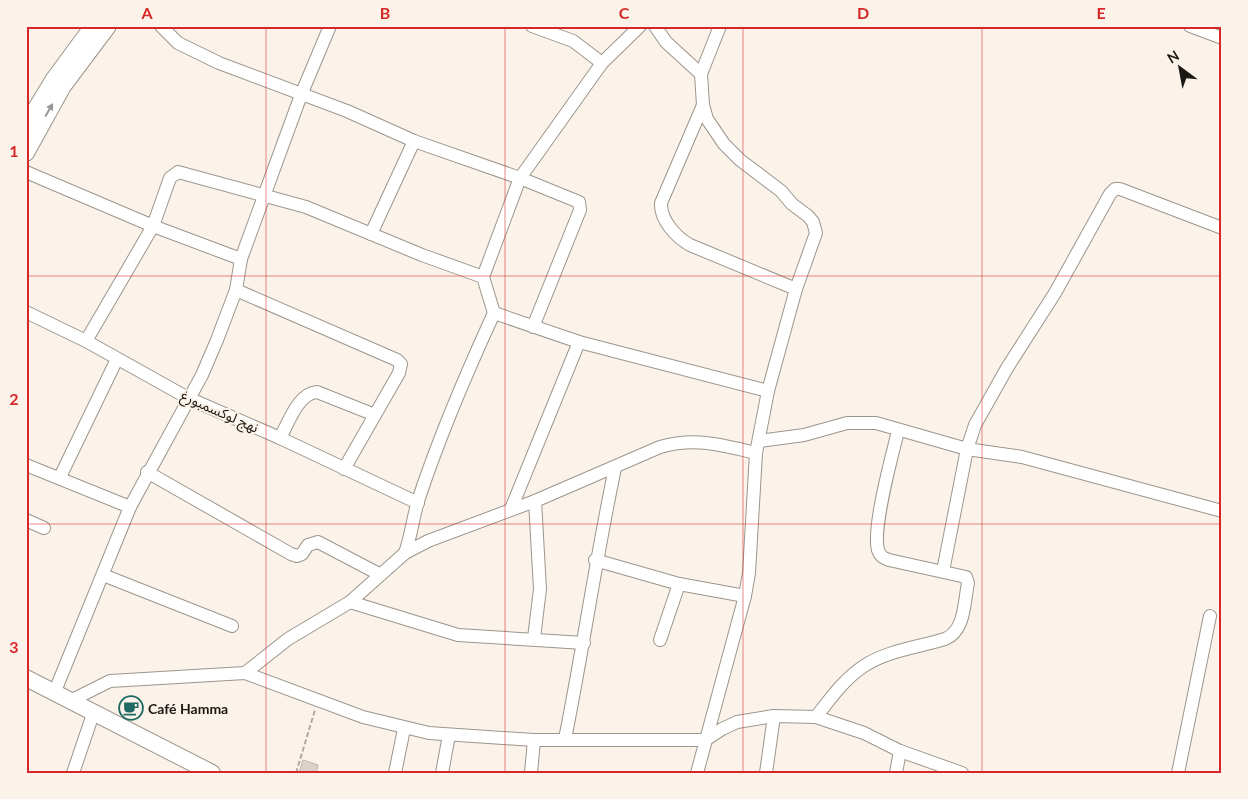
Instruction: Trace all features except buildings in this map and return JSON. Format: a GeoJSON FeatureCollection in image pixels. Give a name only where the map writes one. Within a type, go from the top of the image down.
{"type":"FeatureCollection","features":[{"type":"Feature","properties":{"kind":"street"},"geometry":{"type":"LineString","coordinates":[[26,126],[54,78],[93,26]]}},
{"type":"Feature","properties":{"kind":"street"},"geometry":{"type":"LineString","coordinates":[[26,153],[63,86],[108,26]]}},
{"type":"Feature","properties":{"kind":"street"},"geometry":{"type":"LineString","coordinates":[[161,26],[178,43],[191,51],[354,114],[414,141],[520,178],[576,200],[581,206],[533,327]]}},
{"type":"Feature","properties":{"kind":"street"},"geometry":{"type":"LineString","coordinates":[[55,691],[130,507],[202,375],[236,290],[241,259],[301,95],[330,26]]}},
{"type":"Feature","properties":{"kind":"street"},"geometry":{"type":"LineString","coordinates":[[532,26],[573,41],[602,63]]}},
{"type":"Feature","properties":{"kind":"street"},"geometry":{"type":"LineString","coordinates":[[405,552],[413,528],[418,503],[440,438],[494,313],[483,276],[520,178],[602,63],[640,26]]}},
{"type":"Feature","properties":{"kind":"street"},"geometry":{"type":"LineString","coordinates":[[655,26],[666,42],[701,74]]}},
{"type":"Feature","properties":{"kind":"street"},"geometry":{"type":"LineString","coordinates":[[697,773],[745,596],[749,573],[758,447],[768,391],[796,289],[814,241],[816,226],[781,191],[740,160],[724,144],[707,119],[702,105],[701,74],[720,26]]}},
{"type":"Feature","properties":{"kind":"street"},"geometry":{"type":"LineString","coordinates":[[1190,26],[1222,38]]}},
{"type":"Feature","properties":{"kind":"street"},"geometry":{"type":"LineString","coordinates":[[702,105],[662,203],[663,215],[680,240],[796,289]]}},
{"type":"Feature","properties":{"kind":"street"},"geometry":{"type":"LineString","coordinates":[[371,234],[414,141]]}},
{"type":"Feature","properties":{"kind":"street"},"geometry":{"type":"LineString","coordinates":[[26,172],[153,226],[241,259]]}},
{"type":"Feature","properties":{"kind":"street"},"geometry":{"type":"LineString","coordinates":[[86,341],[153,226],[170,178],[174,173],[182,173],[306,207],[371,234],[483,276]]}},
{"type":"Feature","properties":{"kind":"street"},"geometry":{"type":"LineString","coordinates":[[944,571],[967,449],[975,425],[1055,293],[1113,191],[1120,189],[1222,228]]}},
{"type":"Feature","properties":{"kind":"street"},"geometry":{"type":"LineString","coordinates":[[236,290],[400,362],[402,368],[344,469]]}},
{"type":"Feature","properties":{"kind":"street","name":"نهج لوكسمبورغ"},"geometry":{"type":"LineString","coordinates":[[26,312],[86,341],[188,398],[280,438],[418,503]]}},
{"type":"Feature","properties":{"kind":"street"},"geometry":{"type":"LineString","coordinates":[[494,313],[580,342],[768,391]]}},
{"type":"Feature","properties":{"kind":"street"},"geometry":{"type":"LineString","coordinates":[[511,509],[580,342]]}},
{"type":"Feature","properties":{"kind":"street"},"geometry":{"type":"LineString","coordinates":[[60,477],[117,359]]}},
{"type":"Feature","properties":{"kind":"street"},"geometry":{"type":"LineString","coordinates":[[280,438],[304,397],[311,392],[317,392],[375,415]]}},
{"type":"Feature","properties":{"kind":"street"},"geometry":{"type":"LineString","coordinates":[[245,673],[288,639],[350,602],[405,552],[428,541],[615,468],[660,447],[681,441],[758,447],[847,423],[876,423],[898,431],[967,449],[1022,456],[1222,510]]}},
{"type":"Feature","properties":{"kind":"street"},"geometry":{"type":"LineString","coordinates":[[816,717],[845,682],[864,666],[877,659],[945,639],[957,632],[968,579],[966,576],[889,560],[882,558],[878,551],[877,542],[884,490],[898,431]]}},
{"type":"Feature","properties":{"kind":"street"},"geometry":{"type":"LineString","coordinates":[[26,465],[60,477],[130,507]]}},
{"type":"Feature","properties":{"kind":"street"},"geometry":{"type":"LineString","coordinates":[[565,739],[584,643],[595,560],[615,468]]}},
{"type":"Feature","properties":{"kind":"street"},"geometry":{"type":"LineString","coordinates":[[148,472],[291,554],[297,556],[302,554],[308,545],[318,542],[380,574]]}},
{"type":"Feature","properties":{"kind":"street"},"geometry":{"type":"LineString","coordinates":[[534,638],[540,589],[535,500]]}},
{"type":"Feature","properties":{"kind":"street"},"geometry":{"type":"LineString","coordinates":[[26,520],[44,528]]}},
{"type":"Feature","properties":{"kind":"street"},"geometry":{"type":"LineString","coordinates":[[595,560],[679,584],[745,596]]}},
{"type":"Feature","properties":{"kind":"street"},"geometry":{"type":"LineString","coordinates":[[103,575],[232,626]]}},
{"type":"Feature","properties":{"kind":"street"},"geometry":{"type":"LineString","coordinates":[[660,640],[679,584]]}},
{"type":"Feature","properties":{"kind":"street"},"geometry":{"type":"LineString","coordinates":[[350,602],[458,635],[534,638],[584,643]]}},
{"type":"Feature","properties":{"kind":"street"},"geometry":{"type":"LineString","coordinates":[[1178,773],[1210,616]]}},
{"type":"Feature","properties":{"kind":"street"},"geometry":{"type":"LineString","coordinates":[[72,700],[110,681],[245,673],[318,702],[404,729],[449,735],[534,740],[705,740],[737,722],[774,716],[816,717],[864,733],[900,751],[962,773]]}},
{"type":"Feature","properties":{"kind":"street"},"geometry":{"type":"LineString","coordinates":[[26,678],[55,691],[212,773]]}},
{"type":"Feature","properties":{"kind":"street"},"geometry":{"type":"LineString","coordinates":[[73,773],[94,711]]}},
{"type":"Feature","properties":{"kind":"street"},"geometry":{"type":"LineString","coordinates":[[766,773],[774,716]]}},
{"type":"Feature","properties":{"kind":"street"},"geometry":{"type":"LineString","coordinates":[[395,773],[404,729]]}},
{"type":"Feature","properties":{"kind":"street"},"geometry":{"type":"LineString","coordinates":[[442,773],[449,735]]}},
{"type":"Feature","properties":{"kind":"street"},"geometry":{"type":"LineString","coordinates":[[531,773],[534,740]]}},
{"type":"Feature","properties":{"kind":"street"},"geometry":{"type":"LineString","coordinates":[[896,773],[900,751]]}},
{"type":"Feature","properties":{"kind":"path"},"geometry":{"type":"LineString","coordinates":[[296,773],[318,702]]}},
{"type":"Feature","properties":{"kind":"place","name":"Café Hamma"},"geometry":{"type":"Point","coordinates":[131,708]}}]}
